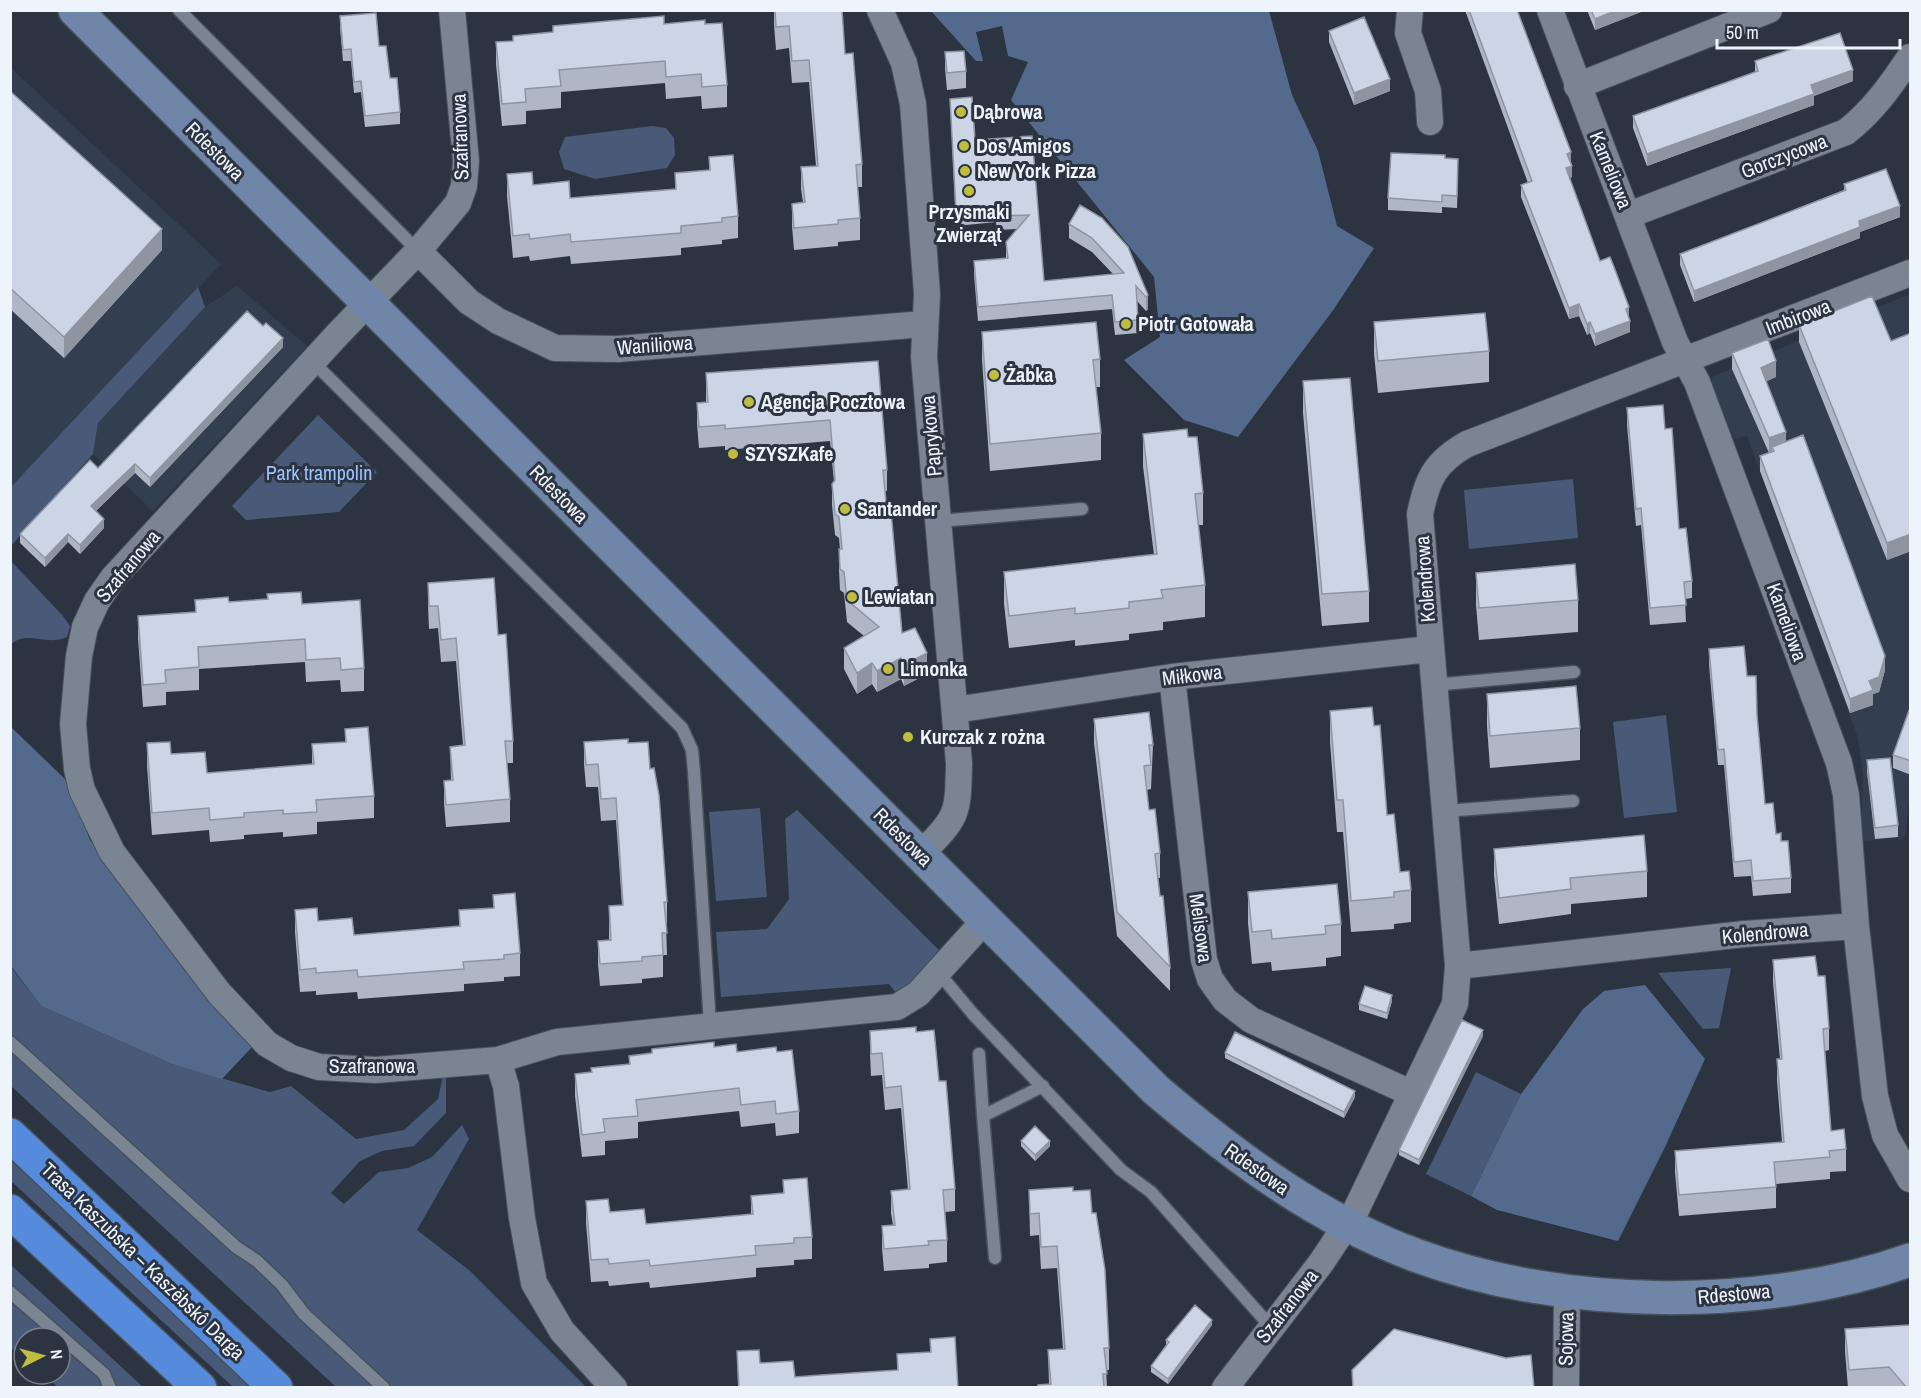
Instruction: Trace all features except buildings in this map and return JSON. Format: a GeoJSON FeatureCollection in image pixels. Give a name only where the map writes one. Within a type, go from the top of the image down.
{"type":"FeatureCollection","features":[{"type":"Feature","properties":{"kind":"highway","name":"Trasa Kaszubska – Kaszëbskô Darga"},"geometry":{"type":"LineString","coordinates":[[10,1135],[276,1388]]}},
{"type":"Feature","properties":{"kind":"highway"},"geometry":{"type":"LineString","coordinates":[[10,1211],[200,1388]]}},
{"type":"Feature","properties":{"kind":"street","name":"Rdestowa"},"geometry":{"type":"LineString","coordinates":[[75,10],[1156,1090],[1262,1175],[1347,1224],[1416,1256],[1490,1276],[1567,1291],[1615,1297],[1700,1298],[1739,1295],[1838,1280],[1911,1260]]}},
{"type":"Feature","properties":{"kind":"street","name":"Szafranowa"},"geometry":{"type":"LineString","coordinates":[[452,10],[466,161],[464,186],[458,203],[418,251],[312,361],[113,578],[97,601],[85,627],[75,690],[74,747],[82,790],[112,852],[219,993],[267,1044],[291,1059],[345,1069],[376,1070],[498,1060],[557,1042],[897,1007],[918,994],[985,920]]}},
{"type":"Feature","properties":{"kind":"street","name":"Paprykowa"},"geometry":{"type":"LineString","coordinates":[[880,10],[904,63],[913,104],[927,294],[924,357],[959,763],[958,805],[950,825],[921,854]]}},
{"type":"Feature","properties":{"kind":"street"},"geometry":{"type":"LineString","coordinates":[[1410,10],[1408,33],[1428,91],[1430,122]]}},
{"type":"Feature","properties":{"kind":"street","name":"Kameliowa"},"geometry":{"type":"LineString","coordinates":[[1550,10],[1675,342],[1697,382],[1839,763],[1846,795],[1856,926],[1875,1096],[1884,1135],[1911,1179]]}},
{"type":"Feature","properties":{"kind":"street"},"geometry":{"type":"LineString","coordinates":[[1577,86],[1769,10]]}},
{"type":"Feature","properties":{"kind":"street","name":"Gorczycowa"},"geometry":{"type":"LineString","coordinates":[[1629,215],[1846,132],[1867,115],[1882,98],[1911,57]]}},
{"type":"Feature","properties":{"kind":"street","name":"Waniliowa"},"geometry":{"type":"LineString","coordinates":[[418,251],[469,302],[498,321],[555,348],[618,349],[924,324]]}},
{"type":"Feature","properties":{"kind":"street","name":"Imbirowa"},"geometry":{"type":"LineString","coordinates":[[1686,361],[1911,273]]}},
{"type":"Feature","properties":{"kind":"street","name":"Kolendrowa"},"geometry":{"type":"LineString","coordinates":[[1347,1224],[1370,1184],[1455,1004],[1458,966],[1420,514],[1434,470],[1446,455],[1467,444],[1686,361]]}},
{"type":"Feature","properties":{"kind":"street","name":"Miłkowa"},"geometry":{"type":"LineString","coordinates":[[955,710],[1172,677],[1430,650]]}},
{"type":"Feature","properties":{"kind":"street","name":"Melisowa"},"geometry":{"type":"LineString","coordinates":[[1172,677],[1204,960],[1210,979],[1225,1000],[1251,1020],[1413,1094]]}},
{"type":"Feature","properties":{"kind":"street","name":"Kolendrowa"},"geometry":{"type":"LineString","coordinates":[[1458,966],[1744,934],[1856,926]]}},
{"type":"Feature","properties":{"kind":"street"},"geometry":{"type":"LineString","coordinates":[[498,1060],[507,1086],[522,1218],[534,1283],[562,1331],[614,1388]]}},
{"type":"Feature","properties":{"kind":"street","name":"Szafranowa"},"geometry":{"type":"LineString","coordinates":[[1225,1388],[1347,1224]]}},
{"type":"Feature","properties":{"kind":"street","name":"Sojowa"},"geometry":{"type":"LineString","coordinates":[[1566,1388],[1567,1291]]}},
{"type":"Feature","properties":{"kind":"lane"},"geometry":{"type":"LineString","coordinates":[[179,10],[418,251]]}},
{"type":"Feature","properties":{"kind":"lane"},"geometry":{"type":"LineString","coordinates":[[312,361],[603,647],[688,736],[694,772],[710,1025]]}},
{"type":"Feature","properties":{"kind":"lane"},"geometry":{"type":"LineString","coordinates":[[939,521],[1082,509]]}},
{"type":"Feature","properties":{"kind":"lane"},"geometry":{"type":"LineString","coordinates":[[1433,685],[1574,672]]}},
{"type":"Feature","properties":{"kind":"lane"},"geometry":{"type":"LineString","coordinates":[[1445,811],[1573,801]]}},
{"type":"Feature","properties":{"kind":"lane"},"geometry":{"type":"LineString","coordinates":[[938,972],[973,1014],[1044,1086],[1121,1170],[1151,1192],[1271,1327]]}},
{"type":"Feature","properties":{"kind":"lane"},"geometry":{"type":"LineString","coordinates":[[10,1042],[236,1247],[257,1261],[282,1285],[304,1314],[384,1388]]}},
{"type":"Feature","properties":{"kind":"lane"},"geometry":{"type":"LineString","coordinates":[[979,1054],[995,1258]]}},
{"type":"Feature","properties":{"kind":"lane"},"geometry":{"type":"LineString","coordinates":[[983,1116],[1044,1086]]}},
{"type":"Feature","properties":{"kind":"lane"},"geometry":{"type":"LineString","coordinates":[[10,1292],[104,1374],[110,1388]]}},
{"type":"Feature","properties":{"kind":"shaded area"},"geometry":{"type":"Polygon","coordinates":[[[931,11],[1269,11],[1292,95],[1318,151],[1337,226],[1374,248],[1334,309],[1238,437],[1184,420],[1124,360],[1160,337],[1154,277],[1011,100],[1028,62],[1008,56],[1002,26],[976,32],[983,61],[976,61],[931,11]]]}},
{"type":"Feature","properties":{"kind":"shaded area"},"geometry":{"type":"Polygon","coordinates":[[[10,67],[221,264],[11,487],[10,487],[10,67]]]}},
{"type":"Feature","properties":{"kind":"shaded area"},"geometry":{"type":"Polygon","coordinates":[[[237,286],[307,346],[153,511],[93,454],[98,423],[205,307],[237,286]]]}},
{"type":"Feature","properties":{"kind":"shaded area"},"geometry":{"type":"Polygon","coordinates":[[[1910,294],[1910,791],[1905,836],[1900,841],[1898,837],[1865,841],[1861,832],[1863,775],[1858,738],[1747,436],[1734,439],[1712,384],[1712,377],[1910,294]]]}},
{"type":"Feature","properties":{"kind":"shaded area"},"geometry":{"type":"Polygon","coordinates":[[[11,727],[67,781],[90,840],[169,949],[252,1047],[222,1079],[172,1064],[41,1006],[11,966],[11,727]]]}},
{"type":"Feature","properties":{"kind":"shaded area"},"geometry":{"type":"Polygon","coordinates":[[[1645,985],[1705,1059],[1665,1147],[1618,1241],[1497,1210],[1471,1196],[1521,1094],[1583,1009],[1604,991],[1645,985]]]}},
{"type":"Feature","properties":{"kind":"green space"},"geometry":{"type":"Polygon","coordinates":[[[652,126],[666,128],[674,138],[675,155],[667,168],[595,179],[564,169],[559,152],[565,137],[652,126]]]}},
{"type":"Feature","properties":{"kind":"green space"},"geometry":{"type":"Polygon","coordinates":[[[198,287],[205,307],[98,423],[93,454],[11,546],[11,487],[198,287]]]}},
{"type":"Feature","properties":{"kind":"green space","name":"Park trampolin"},"geometry":{"type":"Polygon","coordinates":[[[318,415],[377,472],[339,512],[246,520],[232,506],[318,415]]]}},
{"type":"Feature","properties":{"kind":"green space"},"geometry":{"type":"Polygon","coordinates":[[[1573,479],[1578,538],[1469,549],[1464,490],[1573,479]]]}},
{"type":"Feature","properties":{"kind":"green space"},"geometry":{"type":"Polygon","coordinates":[[[11,561],[63,616],[70,626],[67,637],[59,640],[23,638],[11,645],[11,561]]]}},
{"type":"Feature","properties":{"kind":"green space"},"geometry":{"type":"Polygon","coordinates":[[[1666,715],[1677,812],[1624,818],[1613,722],[1666,715]]]}},
{"type":"Feature","properties":{"kind":"green space"},"geometry":{"type":"Polygon","coordinates":[[[760,808],[767,897],[716,901],[709,812],[760,808]]]}},
{"type":"Feature","properties":{"kind":"green space"},"geometry":{"type":"Polygon","coordinates":[[[797,810],[939,950],[899,997],[889,984],[721,997],[716,932],[767,929],[789,899],[785,819],[797,810]]]}},
{"type":"Feature","properties":{"kind":"green space"},"geometry":{"type":"Polygon","coordinates":[[[10,966],[41,1006],[172,1064],[270,1092],[291,1086],[356,1139],[404,1130],[438,1099],[443,1075],[446,1075],[446,1113],[414,1146],[382,1151],[360,1161],[331,1193],[344,1204],[379,1172],[408,1168],[432,1157],[462,1125],[469,1139],[417,1230],[470,1271],[586,1387],[336,1387],[11,1086],[10,966]]]}},
{"type":"Feature","properties":{"kind":"green space"},"geometry":{"type":"Polygon","coordinates":[[[1731,968],[1719,1028],[1703,1029],[1658,973],[1731,968]]]}},
{"type":"Feature","properties":{"kind":"green space"},"geometry":{"type":"Polygon","coordinates":[[[1476,1072],[1521,1094],[1471,1196],[1426,1174],[1476,1072]]]}},
{"type":"Feature","properties":{"kind":"green space"},"geometry":{"type":"Polygon","coordinates":[[[10,1160],[256,1387],[233,1387],[11,1181],[10,1160]]]}},
{"type":"Feature","properties":{"kind":"green space"},"geometry":{"type":"Polygon","coordinates":[[[10,1264],[143,1387],[58,1387],[72,1386],[72,1326],[12,1326],[11,1348],[10,1264]]]}},
{"type":"Feature","properties":{"kind":"place","name":"Dąbrowa"},"geometry":{"type":"Point","coordinates":[961,112]}},
{"type":"Feature","properties":{"kind":"place","name":"Dos Amigos"},"geometry":{"type":"Point","coordinates":[964,146]}},
{"type":"Feature","properties":{"kind":"place","name":"New York Pizza"},"geometry":{"type":"Point","coordinates":[965,171]}},
{"type":"Feature","properties":{"kind":"place","name":"Przysmaki Zwierząt"},"geometry":{"type":"Point","coordinates":[969,191]}},
{"type":"Feature","properties":{"kind":"place","name":"Piotr Gotowała"},"geometry":{"type":"Point","coordinates":[1126,324]}},
{"type":"Feature","properties":{"kind":"place","name":"Żabka"},"geometry":{"type":"Point","coordinates":[994,375]}},
{"type":"Feature","properties":{"kind":"place","name":"Agencja Pocztowa"},"geometry":{"type":"Point","coordinates":[749,402]}},
{"type":"Feature","properties":{"kind":"place","name":"SZYSZKafe"},"geometry":{"type":"Point","coordinates":[733,454]}},
{"type":"Feature","properties":{"kind":"place","name":"Santander"},"geometry":{"type":"Point","coordinates":[845,509]}},
{"type":"Feature","properties":{"kind":"place","name":"Lewiatan"},"geometry":{"type":"Point","coordinates":[852,597]}},
{"type":"Feature","properties":{"kind":"place","name":"Limonka"},"geometry":{"type":"Point","coordinates":[888,669]}},
{"type":"Feature","properties":{"kind":"place","name":"Kurczak z rożna"},"geometry":{"type":"Point","coordinates":[908,737]}}]}
